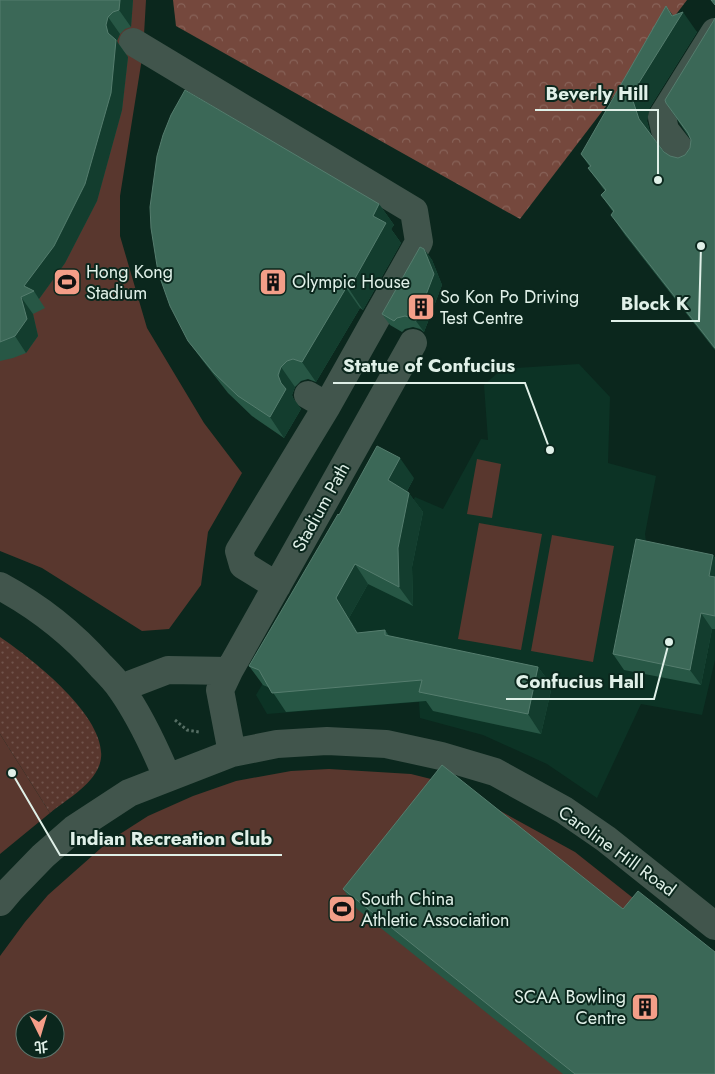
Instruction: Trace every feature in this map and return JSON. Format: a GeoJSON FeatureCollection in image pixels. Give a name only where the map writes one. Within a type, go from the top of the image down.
{"type":"FeatureCollection","features":[{"type":"Feature","properties":{"kind":"street"},"geometry":{"type":"LineString","coordinates":[[690,162],[665,130],[662,117],[715,32]]}},
{"type":"Feature","properties":{"kind":"street"},"geometry":{"type":"LineString","coordinates":[[133,42],[414,211],[419,242],[318,401],[239,550],[243,565],[277,586]]}},
{"type":"Feature","properties":{"kind":"street","name":"Stadium Path"},"geometry":{"type":"LineString","coordinates":[[232,753],[220,690],[413,343]]}},
{"type":"Feature","properties":{"kind":"street"},"geometry":{"type":"LineString","coordinates":[[0,586],[23,598],[54,619],[86,648],[121,688],[149,736],[167,777]]}},
{"type":"Feature","properties":{"kind":"street"},"geometry":{"type":"LineString","coordinates":[[121,688],[168,670],[229,671]]}},
{"type":"Feature","properties":{"kind":"street","name":"Caroline Hill Road"},"geometry":{"type":"LineString","coordinates":[[0,902],[11,888],[43,856],[74,829],[128,793],[232,753],[277,744],[328,741],[386,744],[441,756],[495,772],[564,810],[606,839],[715,926]]}},
{"type":"Feature","properties":{"kind":"shaded area","name":"Hong Kong Stadium"},"geometry":{"type":"Polygon","coordinates":[[[0,0],[146,0],[143,52],[120,196],[120,236],[147,328],[204,423],[242,473],[208,532],[201,585],[169,629],[142,631],[42,568],[0,551],[0,0]]]}},
{"type":"Feature","properties":{"kind":"shaded area"},"geometry":{"type":"Polygon","coordinates":[[[579,364],[610,397],[608,463],[656,476],[645,534],[647,549],[715,563],[715,660],[702,715],[641,704],[597,798],[547,764],[483,735],[420,718],[419,702],[267,714],[256,695],[352,533],[383,550],[415,497],[443,509],[481,439],[488,440],[484,385],[502,369],[579,364]]]}},
{"type":"Feature","properties":{"kind":"shaded area"},"geometry":{"type":"Polygon","coordinates":[[[477,459],[501,464],[492,518],[467,514],[477,459]]]}},
{"type":"Feature","properties":{"kind":"shaded area"},"geometry":{"type":"Polygon","coordinates":[[[479,523],[542,534],[521,650],[458,639],[479,523]]]}},
{"type":"Feature","properties":{"kind":"shaded area"},"geometry":{"type":"Polygon","coordinates":[[[552,535],[614,546],[593,662],[531,651],[552,535]]]}},
{"type":"Feature","properties":{"kind":"shaded area"},"geometry":{"type":"Polygon","coordinates":[[[0,637],[31,660],[67,693],[83,712],[95,731],[101,749],[99,766],[90,780],[50,813],[0,734],[0,637]]]}},
{"type":"Feature","properties":{"kind":"shaded area"},"geometry":{"type":"Polygon","coordinates":[[[0,734],[50,813],[0,854],[0,734]]]}},
{"type":"Feature","properties":{"kind":"shaded area","name":"South China Athletic Association"},"geometry":{"type":"Polygon","coordinates":[[[329,769],[411,774],[451,784],[575,852],[715,963],[715,1074],[0,1074],[0,956],[25,922],[48,895],[109,841],[148,816],[193,796],[236,781],[291,771],[329,769]]]}},
{"type":"Feature","properties":{"kind":"green space"},"geometry":{"type":"Polygon","coordinates":[[[173,0],[687,0],[520,219],[176,26],[173,0]]]}},
{"type":"Feature","properties":{"kind":"building"},"geometry":{"type":"Polygon","coordinates":[[[0,0],[120,0],[119,10],[113,12],[108,17],[106,25],[108,33],[116,40],[111,93],[85,184],[54,246],[24,286],[34,291],[21,297],[27,319],[15,336],[0,342],[0,0]]]}},
{"type":"Feature","properties":{"kind":"building"},"geometry":{"type":"Polygon","coordinates":[[[666,6],[672,16],[683,12],[635,89],[633,101],[639,119],[664,152],[678,158],[685,155],[690,148],[691,140],[665,100],[715,18],[715,348],[611,215],[614,211],[601,195],[606,190],[588,168],[591,166],[581,154],[666,6]]]}},
{"type":"Feature","properties":{"kind":"building","name":"Olympic House"},"geometry":{"type":"Polygon","coordinates":[[[185,90],[379,204],[373,216],[386,223],[349,289],[346,288],[302,362],[293,359],[287,361],[281,367],[278,375],[286,389],[270,417],[238,396],[214,373],[188,341],[170,306],[158,272],[151,228],[150,207],[157,156],[171,115],[185,90]]]}},
{"type":"Feature","properties":{"kind":"building"},"geometry":{"type":"Polygon","coordinates":[[[420,247],[424,249],[434,274],[416,321],[405,316],[394,321],[382,314],[420,247]]]}},
{"type":"Feature","properties":{"kind":"building"},"geometry":{"type":"Polygon","coordinates":[[[377,446],[400,458],[388,480],[409,493],[398,548],[399,587],[355,564],[336,598],[357,633],[385,630],[385,635],[538,667],[528,714],[419,692],[422,680],[272,693],[259,670],[249,666],[339,515],[377,446]]]}},
{"type":"Feature","properties":{"kind":"building"},"geometry":{"type":"Polygon","coordinates":[[[636,539],[713,555],[709,576],[715,577],[715,616],[701,613],[690,670],[613,654],[636,539]]]}},
{"type":"Feature","properties":{"kind":"building"},"geometry":{"type":"Polygon","coordinates":[[[442,765],[623,909],[638,891],[715,952],[715,1074],[575,1074],[343,889],[442,765]]]}},
{"type":"Feature","properties":{"kind":"place","name":"Beverly Hill"},"geometry":{"type":"Point","coordinates":[658,180]}},
{"type":"Feature","properties":{"kind":"place","name":"Block K"},"geometry":{"type":"Point","coordinates":[701,246]}},
{"type":"Feature","properties":{"kind":"place","name":"Hong Kong Stadium"},"geometry":{"type":"Point","coordinates":[67,282]}},
{"type":"Feature","properties":{"kind":"place","name":"Olympic House"},"geometry":{"type":"Point","coordinates":[273,282]}},
{"type":"Feature","properties":{"kind":"place","name":"So Kon Po Driving Test Centre"},"geometry":{"type":"Point","coordinates":[421,307]}},
{"type":"Feature","properties":{"kind":"place","name":"Statue of Confucius"},"geometry":{"type":"Point","coordinates":[550,450]}},
{"type":"Feature","properties":{"kind":"place","name":"Confucius Hall"},"geometry":{"type":"Point","coordinates":[669,642]}},
{"type":"Feature","properties":{"kind":"place","name":"Indian Recreation Club"},"geometry":{"type":"Point","coordinates":[12,773]}},
{"type":"Feature","properties":{"kind":"place","name":"South China Athletic Association"},"geometry":{"type":"Point","coordinates":[342,909]}},
{"type":"Feature","properties":{"kind":"place","name":"SCAA Bowling Centre"},"geometry":{"type":"Point","coordinates":[645,1007]}}]}
